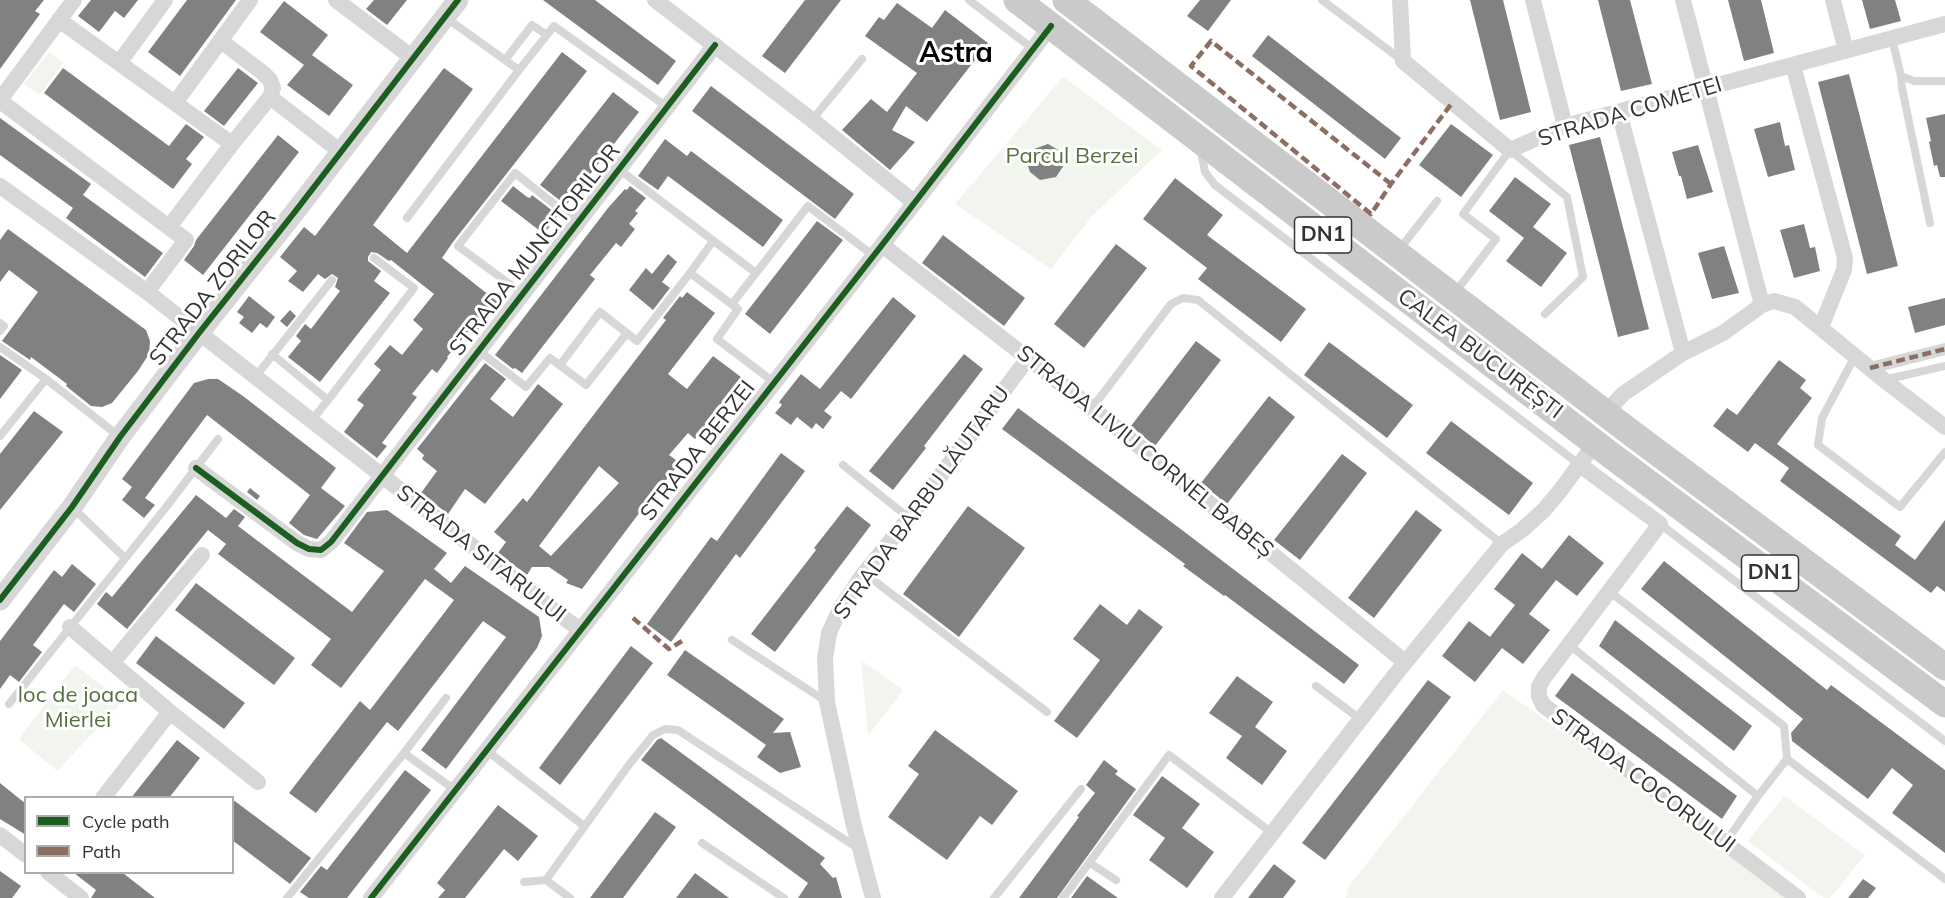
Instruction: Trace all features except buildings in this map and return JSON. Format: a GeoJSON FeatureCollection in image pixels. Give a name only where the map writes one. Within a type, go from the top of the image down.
{"type":"FeatureCollection","features":[{"type":"Feature","properties":{"kind":"main road","name":"CALEA BUCUREȘTI"},"geometry":{"type":"LineString","coordinates":[[1017,0],[1203,144],[1945,704]]}},
{"type":"Feature","properties":{"kind":"main road","name":"CALEA BUCUREȘTI"},"geometry":{"type":"LineString","coordinates":[[1066,0],[1605,413],[1945,667]]}},
{"type":"Feature","properties":{"kind":"street"},"geometry":{"type":"LineString","coordinates":[[74,0],[0,100],[186,240],[147,292]]}},
{"type":"Feature","properties":{"kind":"street"},"geometry":{"type":"LineString","coordinates":[[119,63],[165,0]]}},
{"type":"Feature","properties":{"kind":"street"},"geometry":{"type":"LineString","coordinates":[[174,103],[250,0]]}},
{"type":"Feature","properties":{"kind":"street"},"geometry":{"type":"LineString","coordinates":[[336,0],[413,58]]}},
{"type":"Feature","properties":{"kind":"street"},"geometry":{"type":"LineString","coordinates":[[655,0],[812,120],[915,203]]}},
{"type":"Feature","properties":{"kind":"street"},"geometry":{"type":"LineString","coordinates":[[1400,0],[1403,61]]}},
{"type":"Feature","properties":{"kind":"street"},"geometry":{"type":"LineString","coordinates":[[1533,0],[1565,126]]}},
{"type":"Feature","properties":{"kind":"street"},"geometry":{"type":"LineString","coordinates":[[1683,0],[1762,305]]}},
{"type":"Feature","properties":{"kind":"street"},"geometry":{"type":"LineString","coordinates":[[1833,0],[1846,51]]}},
{"type":"Feature","properties":{"kind":"street","name":"STRADA ZORILOR"},"geometry":{"type":"LineString","coordinates":[[0,600],[72,507],[120,437],[199,333],[452,8]]}},
{"type":"Feature","properties":{"kind":"street"},"geometry":{"type":"LineString","coordinates":[[59,20],[232,144]]}},
{"type":"Feature","properties":{"kind":"street","name":"STRADA COMETEI"},"geometry":{"type":"LineString","coordinates":[[1403,61],[1510,150],[1565,126],[1945,24]]}},
{"type":"Feature","properties":{"kind":"street","name":"STRADA BERZEI"},"geometry":{"type":"LineString","coordinates":[[371,898],[775,383],[1051,26]]}},
{"type":"Feature","properties":{"kind":"street"},"geometry":{"type":"LineString","coordinates":[[169,226],[270,97],[273,88],[270,80],[221,41]]}},
{"type":"Feature","properties":{"kind":"street","name":"STRADA MUNCITORILOR"},"geometry":{"type":"LineString","coordinates":[[382,477],[715,45]]}},
{"type":"Feature","properties":{"kind":"street"},"geometry":{"type":"LineString","coordinates":[[1793,65],[1845,258],[1844,270],[1821,327]]}},
{"type":"Feature","properties":{"kind":"street"},"geometry":{"type":"LineString","coordinates":[[270,97],[341,152]]}},
{"type":"Feature","properties":{"kind":"street"},"geometry":{"type":"LineString","coordinates":[[1619,112],[1683,353]]}},
{"type":"Feature","properties":{"kind":"street","name":"STRADA SITARULUI"},"geometry":{"type":"LineString","coordinates":[[2,190],[147,292],[581,630]]}},
{"type":"Feature","properties":{"kind":"street","name":"STRADA LIVIU CORNEL BABEȘ"},"geometry":{"type":"LineString","coordinates":[[878,250],[1028,358],[1092,408],[1405,662]]}},
{"type":"Feature","properties":{"kind":"street"},"geometry":{"type":"LineString","coordinates":[[1605,413],[1623,394],[1683,353],[1723,333],[1762,305],[1774,301],[1795,307],[1945,427]]}},
{"type":"Feature","properties":{"kind":"street"},"geometry":{"type":"LineString","coordinates":[[1870,368],[1945,349]]}},
{"type":"Feature","properties":{"kind":"street","name":"STRADA BARBU LĂUTARU"},"geometry":{"type":"LineString","coordinates":[[873,898],[827,702],[825,658],[829,633],[840,609],[864,573],[909,518],[1028,358]]}},
{"type":"Feature","properties":{"kind":"street"},"geometry":{"type":"LineString","coordinates":[[1222,898],[1360,719],[1502,543],[1522,530],[1544,510],[1596,442]]}},
{"type":"Feature","properties":{"kind":"street"},"geometry":{"type":"LineString","coordinates":[[1580,465],[1660,524]]}},
{"type":"Feature","properties":{"kind":"street","name":"STRADA SITARULUI"},"geometry":{"type":"LineString","coordinates":[[196,468],[297,543],[309,549],[321,550],[331,542],[382,477]]}},
{"type":"Feature","properties":{"kind":"street","name":"STRADA COCORULUI"},"geometry":{"type":"LineString","coordinates":[[1660,524],[1610,592],[1567,644],[1543,679],[1539,687],[1539,696],[1543,705],[1798,898]]}},
{"type":"Feature","properties":{"kind":"street"},"geometry":{"type":"LineString","coordinates":[[113,662],[202,555]]}},
{"type":"Feature","properties":{"kind":"street"},"geometry":{"type":"LineString","coordinates":[[70,627],[170,712],[258,782]]}},
{"type":"Feature","properties":{"kind":"street"},"geometry":{"type":"LineString","coordinates":[[106,796],[170,712]]}},
{"type":"Feature","properties":{"kind":"street"},"geometry":{"type":"LineString","coordinates":[[0,835],[24,853]]}},
{"type":"Feature","properties":{"kind":"street"},"geometry":{"type":"LineString","coordinates":[[49,874],[81,898]]}},
{"type":"Feature","properties":{"kind":"lane"},"geometry":{"type":"LineString","coordinates":[[969,0],[1033,49]]}},
{"type":"Feature","properties":{"kind":"lane"},"geometry":{"type":"LineString","coordinates":[[1322,0],[1403,61]]}},
{"type":"Feature","properties":{"kind":"lane"},"geometry":{"type":"LineString","coordinates":[[452,8],[519,70]]}},
{"type":"Feature","properties":{"kind":"lane"},"geometry":{"type":"LineString","coordinates":[[506,60],[532,25],[547,35]]}},
{"type":"Feature","properties":{"kind":"lane"},"geometry":{"type":"LineString","coordinates":[[407,218],[554,26],[667,107]]}},
{"type":"Feature","properties":{"kind":"lane"},"geometry":{"type":"LineString","coordinates":[[1892,39],[1930,224]]}},
{"type":"Feature","properties":{"kind":"lane"},"geometry":{"type":"LineString","coordinates":[[812,120],[861,59]]}},
{"type":"Feature","properties":{"kind":"lane"},"geometry":{"type":"LineString","coordinates":[[1901,76],[1914,81],[1945,81]]}},
{"type":"Feature","properties":{"kind":"lane"},"geometry":{"type":"LineString","coordinates":[[1203,144],[1203,166],[1208,179],[1215,185],[1580,465]]}},
{"type":"Feature","properties":{"kind":"lane"},"geometry":{"type":"LineString","coordinates":[[1453,296],[1496,239],[1463,214],[1510,150],[1567,197],[1583,277],[1545,314]]}},
{"type":"Feature","properties":{"kind":"lane"},"geometry":{"type":"LineString","coordinates":[[620,170],[756,273]]}},
{"type":"Feature","properties":{"kind":"lane"},"geometry":{"type":"LineString","coordinates":[[523,294],[458,246],[515,173],[578,223]]}},
{"type":"Feature","properties":{"kind":"lane"},"geometry":{"type":"LineString","coordinates":[[1396,254],[1437,201]]}},
{"type":"Feature","properties":{"kind":"lane"},"geometry":{"type":"LineString","coordinates":[[732,304],[808,206],[878,250]]}},
{"type":"Feature","properties":{"kind":"lane"},"geometry":{"type":"LineString","coordinates":[[560,365],[600,312],[637,341],[713,241]]}},
{"type":"Feature","properties":{"kind":"lane"},"geometry":{"type":"LineString","coordinates":[[312,420],[414,288],[374,258]]}},
{"type":"Feature","properties":{"kind":"lane"},"geometry":{"type":"LineString","coordinates":[[690,273],[738,309],[717,339],[775,383]]}},
{"type":"Feature","properties":{"kind":"lane"},"geometry":{"type":"LineString","coordinates":[[256,376],[332,280]]}},
{"type":"Feature","properties":{"kind":"lane"},"geometry":{"type":"LineString","coordinates":[[1092,408],[1171,304],[1183,298],[1198,300],[1502,543]]}},
{"type":"Feature","properties":{"kind":"lane"},"geometry":{"type":"LineString","coordinates":[[0,323],[4,326],[0,331]]}},
{"type":"Feature","properties":{"kind":"lane"},"geometry":{"type":"LineString","coordinates":[[479,351],[526,387],[550,358],[586,385],[627,333]]}},
{"type":"Feature","properties":{"kind":"lane"},"geometry":{"type":"LineString","coordinates":[[0,347],[46,379],[120,437]]}},
{"type":"Feature","properties":{"kind":"lane"},"geometry":{"type":"LineString","coordinates":[[272,354],[328,400]]}},
{"type":"Feature","properties":{"kind":"lane"},"geometry":{"type":"LineString","coordinates":[[1856,356],[1822,418],[1818,445],[1900,507],[1945,452]]}},
{"type":"Feature","properties":{"kind":"lane"},"geometry":{"type":"LineString","coordinates":[[1884,380],[1945,366]]}},
{"type":"Feature","properties":{"kind":"lane"},"geometry":{"type":"LineString","coordinates":[[2,431],[46,379]]}},
{"type":"Feature","properties":{"kind":"lane"},"geometry":{"type":"LineString","coordinates":[[9,704],[218,439]]}},
{"type":"Feature","properties":{"kind":"lane"},"geometry":{"type":"LineString","coordinates":[[843,465],[909,518]]}},
{"type":"Feature","properties":{"kind":"lane"},"geometry":{"type":"LineString","coordinates":[[72,507],[125,558]]}},
{"type":"Feature","properties":{"kind":"lane"},"geometry":{"type":"LineString","coordinates":[[1660,524],[1945,741]]}},
{"type":"Feature","properties":{"kind":"lane"},"geometry":{"type":"LineString","coordinates":[[864,573],[1047,712]]}},
{"type":"Feature","properties":{"kind":"lane"},"geometry":{"type":"LineString","coordinates":[[1610,592],[1784,726],[1787,759],[1725,843]]}},
{"type":"Feature","properties":{"kind":"lane"},"geometry":{"type":"LineString","coordinates":[[732,640],[827,702]]}},
{"type":"Feature","properties":{"kind":"lane"},"geometry":{"type":"LineString","coordinates":[[1567,644],[1758,796]]}},
{"type":"Feature","properties":{"kind":"lane"},"geometry":{"type":"LineString","coordinates":[[1316,686],[1360,719]]}},
{"type":"Feature","properties":{"kind":"lane"},"geometry":{"type":"LineString","coordinates":[[287,898],[446,698]]}},
{"type":"Feature","properties":{"kind":"lane"},"geometry":{"type":"LineString","coordinates":[[546,880],[653,735],[665,729],[678,730],[860,850]]}},
{"type":"Feature","properties":{"kind":"lane"},"geometry":{"type":"LineString","coordinates":[[486,750],[584,826]]}},
{"type":"Feature","properties":{"kind":"lane"},"geometry":{"type":"LineString","coordinates":[[404,753],[455,790]]}},
{"type":"Feature","properties":{"kind":"lane"},"geometry":{"type":"LineString","coordinates":[[1063,898],[1169,755],[1272,833]]}},
{"type":"Feature","properties":{"kind":"lane"},"geometry":{"type":"LineString","coordinates":[[1787,759],[1945,879]]}},
{"type":"Feature","properties":{"kind":"lane"},"geometry":{"type":"LineString","coordinates":[[994,898],[1081,789]]}},
{"type":"Feature","properties":{"kind":"lane"},"geometry":{"type":"LineString","coordinates":[[702,843],[784,898]]}},
{"type":"Feature","properties":{"kind":"lane"},"geometry":{"type":"LineString","coordinates":[[1090,863],[1116,880]]}},
{"type":"Feature","properties":{"kind":"lane"},"geometry":{"type":"LineString","coordinates":[[524,882],[546,880],[570,898]]}},
{"type":"Feature","properties":{"kind":"green space"},"geometry":{"type":"Polygon","coordinates":[[[49,52],[64,63],[39,95],[24,84],[49,52]]]}},
{"type":"Feature","properties":{"kind":"green space","name":"Parcul Berzei"},"geometry":{"type":"Polygon","coordinates":[[[1063,77],[1162,150],[1092,216],[1051,269],[955,204],[1063,77]]]}},
{"type":"Feature","properties":{"kind":"green space"},"geometry":{"type":"Polygon","coordinates":[[[861,660],[903,690],[868,736],[861,660]]]}},
{"type":"Feature","properties":{"kind":"green space","name":"loc de joaca Mierlei"},"geometry":{"type":"Polygon","coordinates":[[[75,665],[123,701],[57,771],[19,739],[75,665]]]}},
{"type":"Feature","properties":{"kind":"green space"},"geometry":{"type":"Polygon","coordinates":[[[1503,690],[1629,779],[1785,898],[1345,898],[1349,893],[1346,890],[1503,690]]]}},
{"type":"Feature","properties":{"kind":"green space"},"geometry":{"type":"Polygon","coordinates":[[[1784,796],[1865,855],[1830,898],[1824,898],[1748,841],[1784,796]]]}},
{"type":"Feature","properties":{"kind":"marked path"},"geometry":{"type":"LineString","coordinates":[[1391,184],[1211,41],[1191,66],[1371,214],[1452,103]]}},
{"type":"Feature","properties":{"kind":"marked path"},"geometry":{"type":"LineString","coordinates":[[1870,368],[1945,349]]}},
{"type":"Feature","properties":{"kind":"marked path"},"geometry":{"type":"LineString","coordinates":[[633,618],[669,649],[682,641]]}},
{"type":"Feature","properties":{"kind":"cycle path"},"geometry":{"type":"LineString","coordinates":[[0,600],[72,507],[120,437],[199,333],[458,0]]}},
{"type":"Feature","properties":{"kind":"cycle path"},"geometry":{"type":"LineString","coordinates":[[371,898],[1051,26]]}},
{"type":"Feature","properties":{"kind":"cycle path"},"geometry":{"type":"LineString","coordinates":[[196,468],[297,543],[309,549],[321,550],[331,542],[715,45]]}},
{"type":"Feature","properties":{"kind":"district","name":"Astra"},"geometry":{"type":"Point","coordinates":[956,54]}}]}
